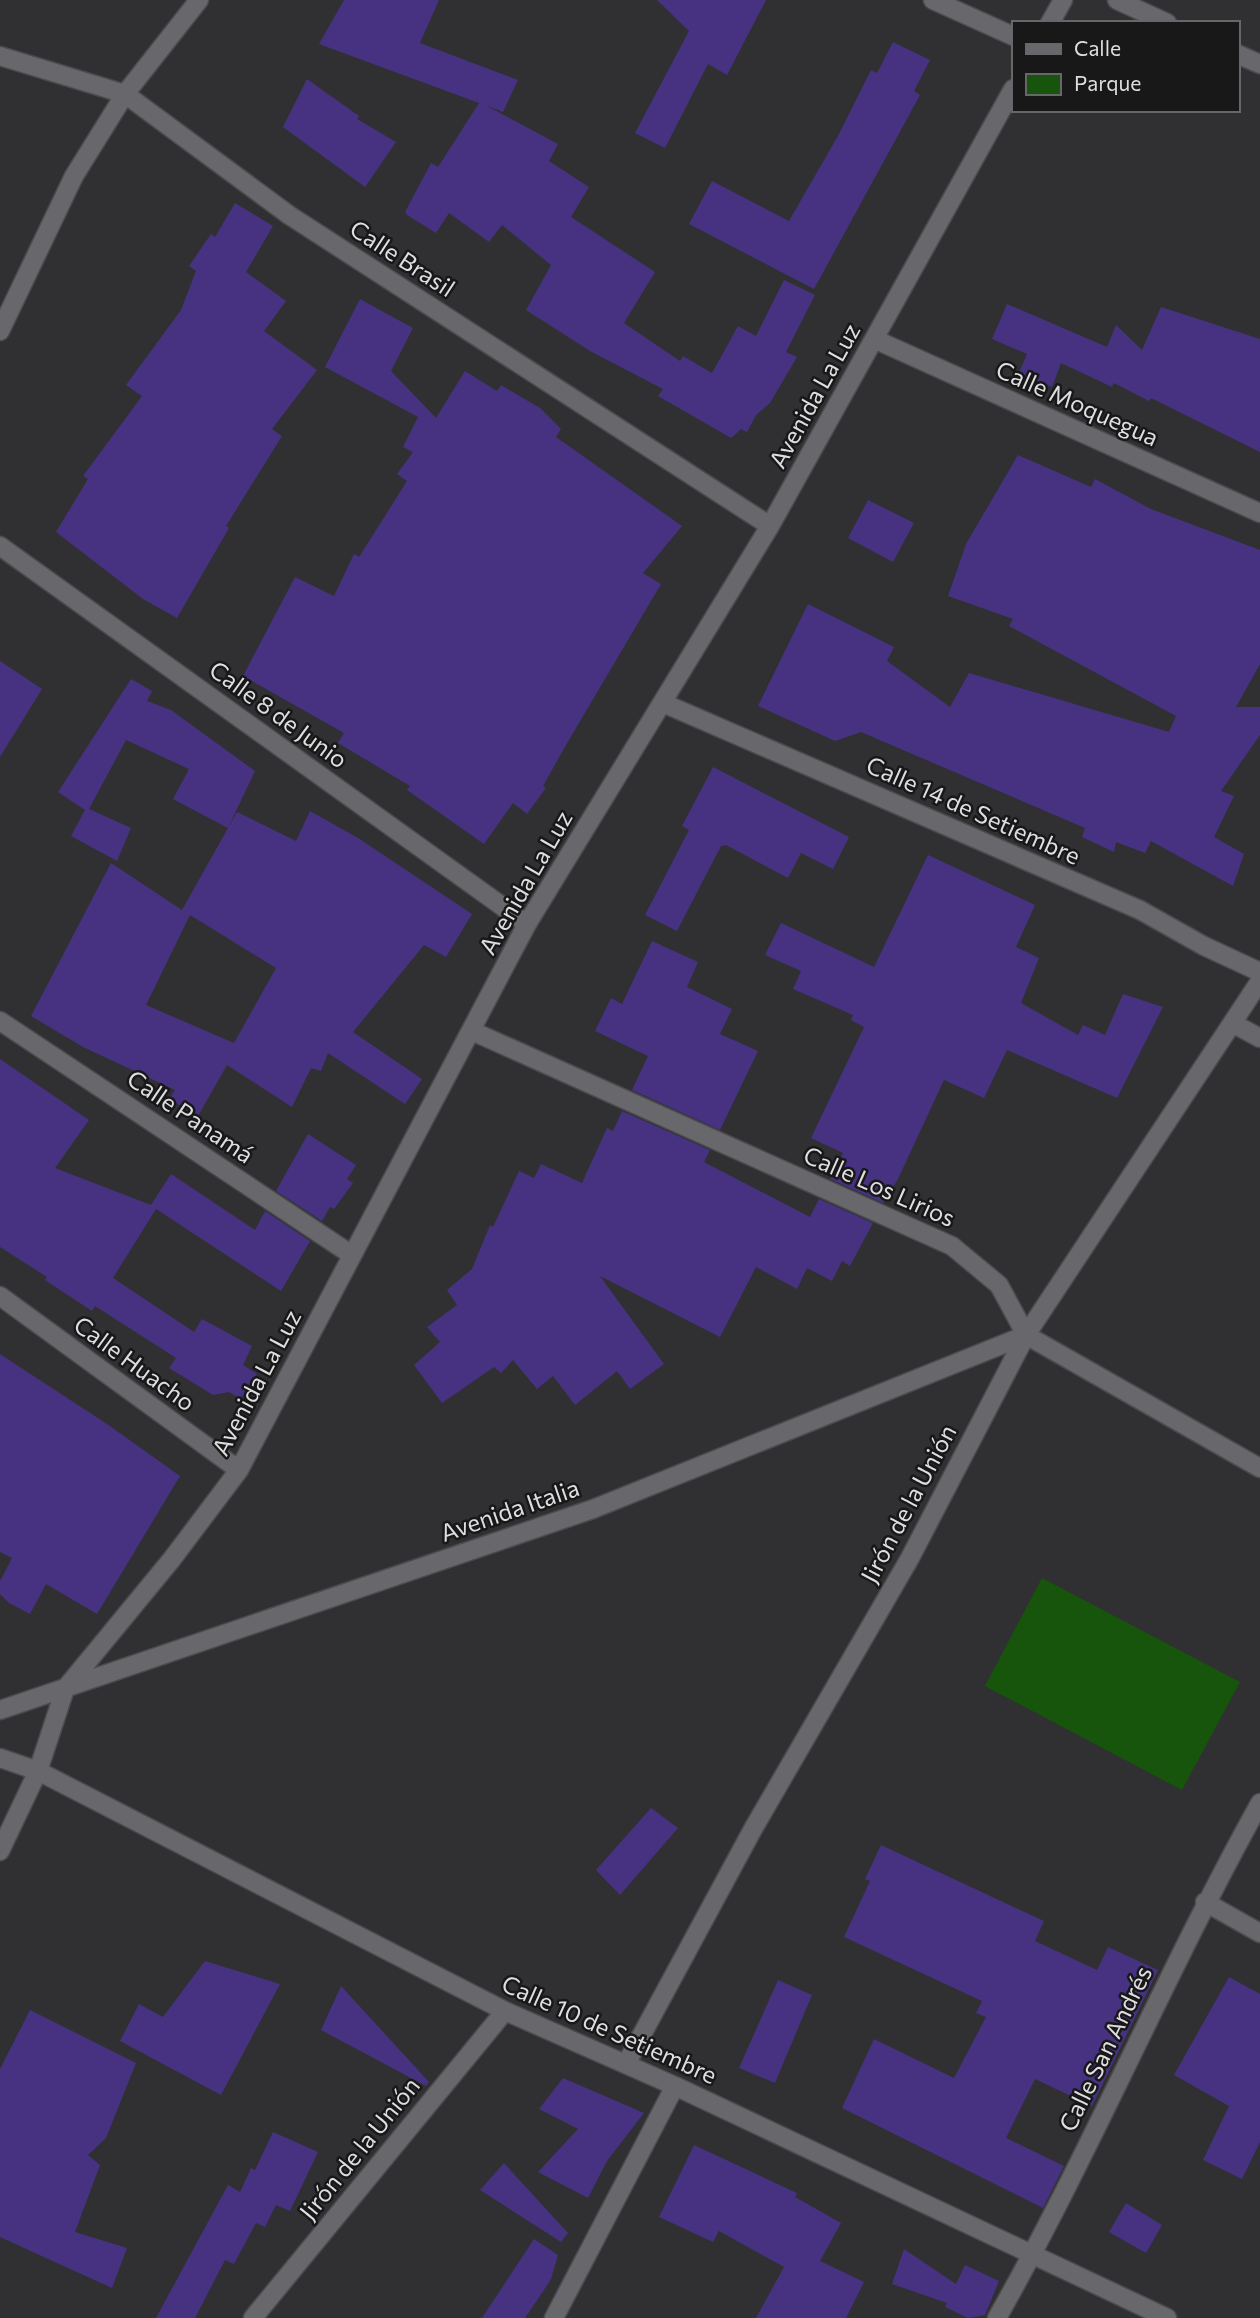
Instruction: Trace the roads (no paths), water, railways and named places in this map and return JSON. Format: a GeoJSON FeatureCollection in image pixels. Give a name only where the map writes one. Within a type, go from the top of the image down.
{"type":"FeatureCollection","features":[{"type":"Feature","properties":{"kind":"street"},"geometry":{"type":"LineString","coordinates":[[0,331],[74,176],[125,94],[200,0]]}},
{"type":"Feature","properties":{"kind":"street"},"geometry":{"type":"LineString","coordinates":[[933,0],[1012,36]]}},
{"type":"Feature","properties":{"kind":"street"},"geometry":{"type":"LineString","coordinates":[[1051,21],[1063,0]]}},
{"type":"Feature","properties":{"kind":"street"},"geometry":{"type":"LineString","coordinates":[[1117,0],[1163,21]]}},
{"type":"Feature","properties":{"kind":"street"},"geometry":{"type":"LineString","coordinates":[[1239,55],[1260,64]]}},
{"type":"Feature","properties":{"kind":"street","name":"Calle Brasil"},"geometry":{"type":"LineString","coordinates":[[0,56],[125,94],[289,215],[770,526]]}},
{"type":"Feature","properties":{"kind":"street","name":"Avenida La Luz"},"geometry":{"type":"LineString","coordinates":[[65,1689],[172,1559],[239,1470],[527,924],[770,526],[1012,91]]}},
{"type":"Feature","properties":{"kind":"street","name":"Calle Moquegua"},"geometry":{"type":"LineString","coordinates":[[874,339],[1260,513]]}},
{"type":"Feature","properties":{"kind":"street","name":"Calle 8 de Junio"},"geometry":{"type":"LineString","coordinates":[[0,545],[527,924]]}},
{"type":"Feature","properties":{"kind":"street","name":"Calle 14 de Setiembre"},"geometry":{"type":"LineString","coordinates":[[663,703],[1140,910],[1204,946],[1260,972]]}},
{"type":"Feature","properties":{"kind":"street","name":"Jirón de la Unión"},"geometry":{"type":"LineString","coordinates":[[626,2064],[753,1829],[910,1558],[1026,1335],[1260,981]]}},
{"type":"Feature","properties":{"kind":"street","name":"Calle Panamá"},"geometry":{"type":"LineString","coordinates":[[0,1021],[352,1255]]}},
{"type":"Feature","properties":{"kind":"street"},"geometry":{"type":"LineString","coordinates":[[1234,1024],[1260,1038]]}},
{"type":"Feature","properties":{"kind":"street","name":"Calle Los Lirios"},"geometry":{"type":"LineString","coordinates":[[472,1031],[952,1246],[999,1285],[1026,1335]]}},
{"type":"Feature","properties":{"kind":"street","name":"Calle Huacho"},"geometry":{"type":"LineString","coordinates":[[0,1296],[239,1470]]}},
{"type":"Feature","properties":{"kind":"street"},"geometry":{"type":"LineString","coordinates":[[1026,1335],[1260,1468]]}},
{"type":"Feature","properties":{"kind":"street","name":"Avenida Italia"},"geometry":{"type":"LineString","coordinates":[[0,1710],[593,1509],[1026,1335]]}},
{"type":"Feature","properties":{"kind":"street"},"geometry":{"type":"LineString","coordinates":[[0,1851],[38,1771],[65,1689]]}},
{"type":"Feature","properties":{"kind":"street","name":"Calle 10 de Setiembre"},"geometry":{"type":"LineString","coordinates":[[0,1758],[38,1771],[505,2011],[675,2086],[1167,2318]]}},
{"type":"Feature","properties":{"kind":"street","name":"Calle San Andrés"},"geometry":{"type":"LineString","coordinates":[[998,2318],[1032,2256],[1205,1902],[1260,1803]]}},
{"type":"Feature","properties":{"kind":"street"},"geometry":{"type":"LineString","coordinates":[[1205,1902],[1260,1933]]}},
{"type":"Feature","properties":{"kind":"street","name":"Jirón de la Unión"},"geometry":{"type":"LineString","coordinates":[[253,2318],[505,2011]]}},
{"type":"Feature","properties":{"kind":"street"},"geometry":{"type":"LineString","coordinates":[[554,2318],[675,2086]]}}]}
